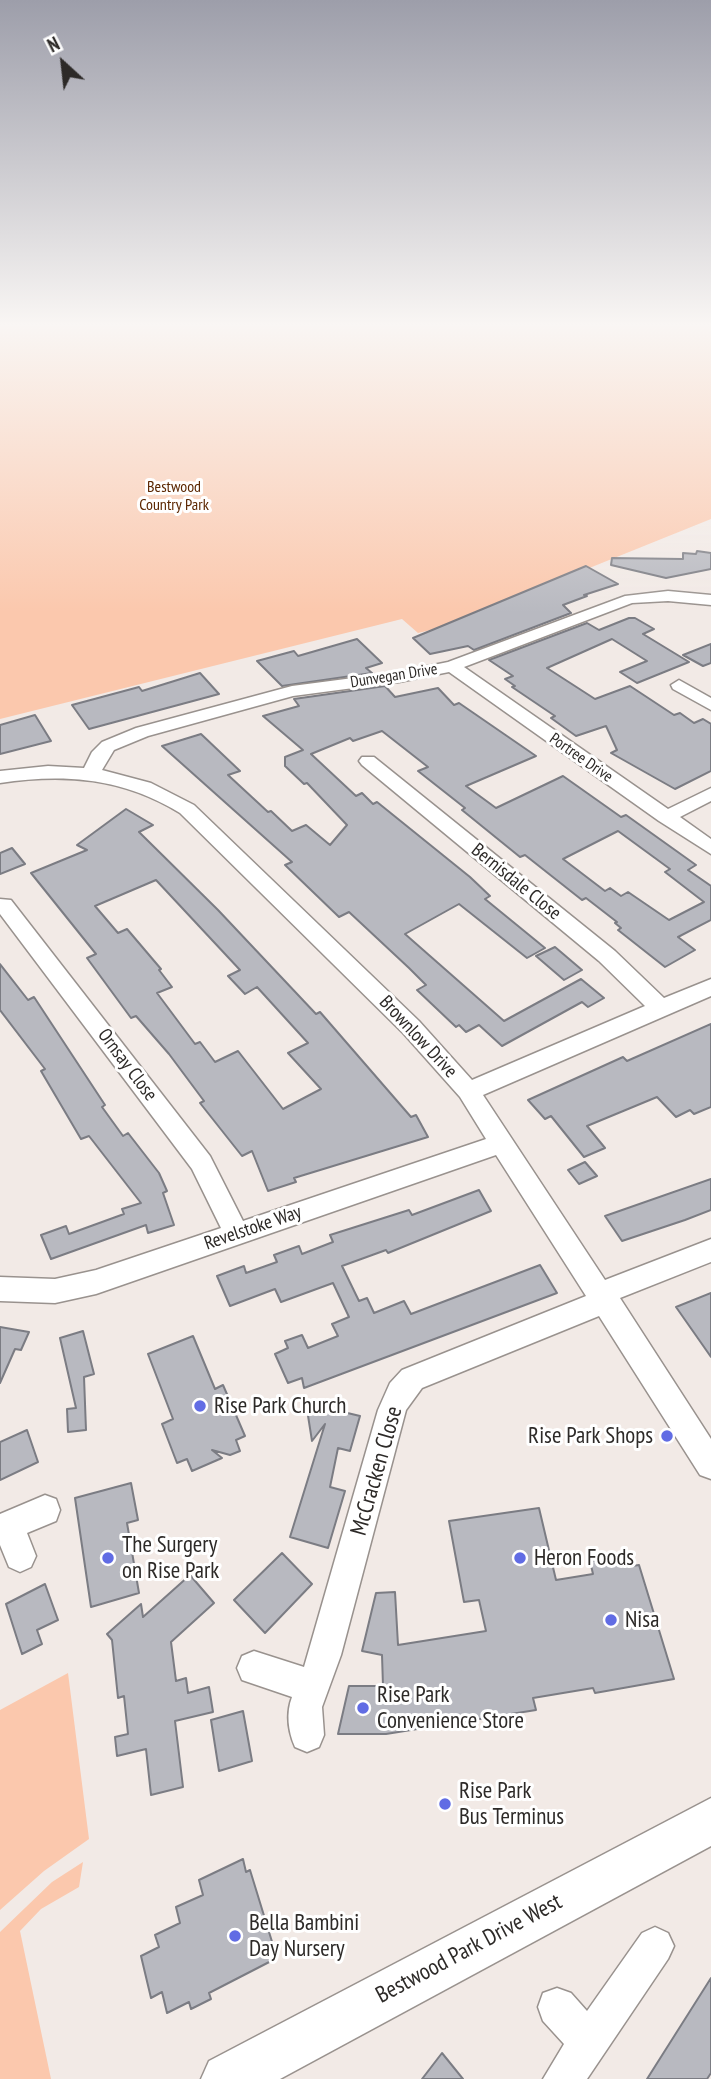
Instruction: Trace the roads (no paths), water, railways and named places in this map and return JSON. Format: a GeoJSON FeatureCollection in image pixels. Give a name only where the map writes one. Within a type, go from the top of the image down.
{"type":"FeatureCollection","features":[{"type":"Feature","properties":{"kind":"street","name":"Dunvegan Drive"},"geometry":{"type":"LineString","coordinates":[[90,775],[101,752],[108,746],[142,732],[292,691],[399,677],[452,666],[630,599],[668,596],[711,600]]}},
{"type":"Feature","properties":{"kind":"street","name":"Portree Drive"},"geometry":{"type":"LineString","coordinates":[[452,666],[711,848]]}},
{"type":"Feature","properties":{"kind":"street"},"geometry":{"type":"LineString","coordinates":[[680,685],[711,705]]}},
{"type":"Feature","properties":{"kind":"street","name":"Bernisdale Close"},"geometry":{"type":"LineString","coordinates":[[368,761],[607,956],[661,1008]]}},
{"type":"Feature","properties":{"kind":"street","name":"Brownlow Drive"},"geometry":{"type":"LineString","coordinates":[[0,777],[45,773],[90,775],[151,788],[187,809],[411,1027],[468,1091],[711,1465]]}},
{"type":"Feature","properties":{"kind":"street"},"geometry":{"type":"LineString","coordinates":[[666,817],[711,794]]}},
{"type":"Feature","properties":{"kind":"street","name":"Ornsay Close"},"geometry":{"type":"LineString","coordinates":[[4,905],[201,1163],[237,1234]]}},
{"type":"Feature","properties":{"kind":"street"},"geometry":{"type":"LineString","coordinates":[[468,1091],[711,987]]}},
{"type":"Feature","properties":{"kind":"street","name":"Revelstoke Way"},"geometry":{"type":"LineString","coordinates":[[0,1289],[31,1292],[74,1288],[502,1143]]}},
{"type":"Feature","properties":{"kind":"street"},"geometry":{"type":"LineString","coordinates":[[604,1297],[711,1250]]}},
{"type":"Feature","properties":{"kind":"street","name":"McCracken Close"},"geometry":{"type":"LineString","coordinates":[[307,1735],[305,1707],[325,1655],[392,1410],[400,1392],[412,1379],[604,1297]]}},
{"type":"Feature","properties":{"kind":"street"},"geometry":{"type":"LineString","coordinates":[[20,1556],[4,1528],[45,1510]]}},
{"type":"Feature","properties":{"kind":"street"},"geometry":{"type":"LineString","coordinates":[[254,1668],[313,1687]]}},
{"type":"Feature","properties":{"kind":"street","name":"Bestwood Park Drive West"},"geometry":{"type":"LineString","coordinates":[[227,2079],[711,1821]]}},
{"type":"Feature","properties":{"kind":"street"},"geometry":{"type":"LineString","coordinates":[[563,2079],[655,1946]]}},
{"type":"Feature","properties":{"kind":"street"},"geometry":{"type":"LineString","coordinates":[[557,2007],[589,2042]]}},
{"type":"Feature","properties":{"kind":"place","name":"Rise Park Church"},"geometry":{"type":"Point","coordinates":[200,1406]}},
{"type":"Feature","properties":{"kind":"place","name":"Rise Park Shops"},"geometry":{"type":"Point","coordinates":[667,1436]}},
{"type":"Feature","properties":{"kind":"place","name":"The Surgery on Rise Park"},"geometry":{"type":"Point","coordinates":[108,1558]}},
{"type":"Feature","properties":{"kind":"place","name":"Heron Foods"},"geometry":{"type":"Point","coordinates":[520,1558]}},
{"type":"Feature","properties":{"kind":"place","name":"Nisa"},"geometry":{"type":"Point","coordinates":[611,1620]}},
{"type":"Feature","properties":{"kind":"place","name":"Rise Park Convenience Store"},"geometry":{"type":"Point","coordinates":[363,1708]}},
{"type":"Feature","properties":{"kind":"place","name":"Rise Park Bus Terminus"},"geometry":{"type":"Point","coordinates":[445,1804]}},
{"type":"Feature","properties":{"kind":"place","name":"Bella Bambini Day Nursery"},"geometry":{"type":"Point","coordinates":[235,1936]}},
{"type":"Feature","properties":{"kind":"park label","name":"Bestwood Country Park"},"geometry":{"type":"Point","coordinates":[174,496]}}]}
